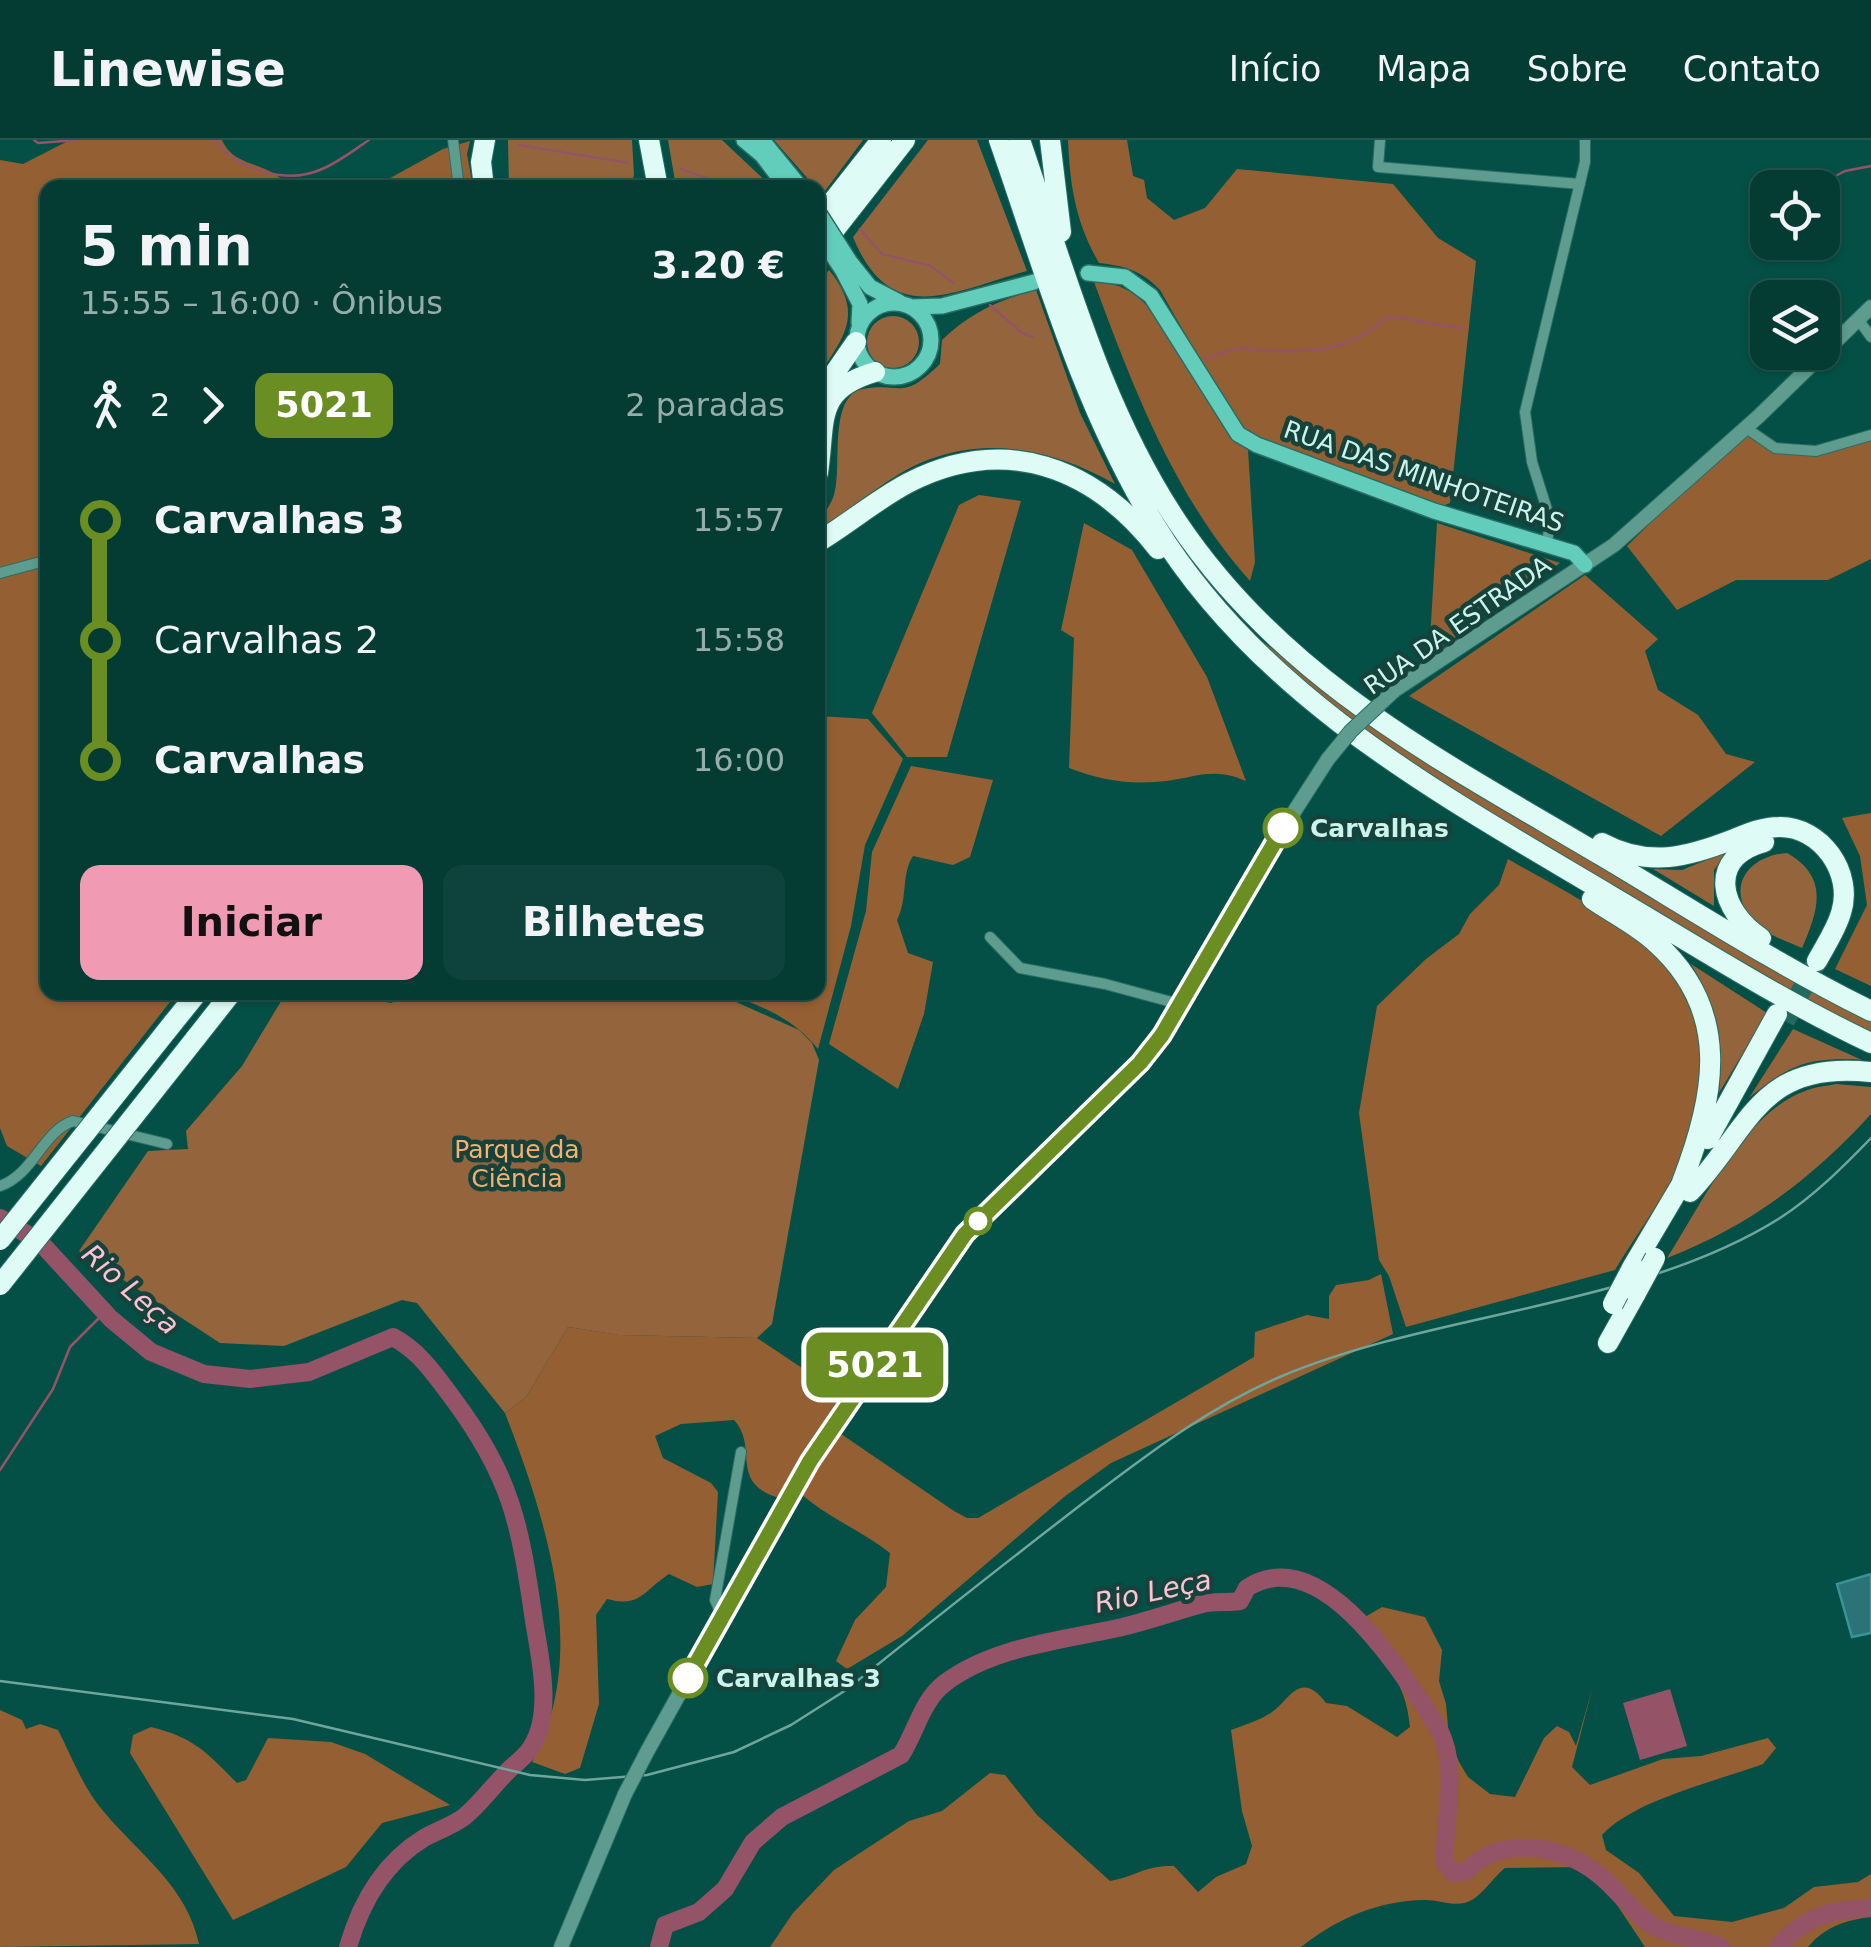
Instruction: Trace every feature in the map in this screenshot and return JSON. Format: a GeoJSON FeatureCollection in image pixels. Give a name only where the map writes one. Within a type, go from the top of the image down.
{"type":"FeatureCollection","features":[{"type":"Feature","properties":{"kind":"highway"},"geometry":{"type":"LineString","coordinates":[[483,180],[484,140]]}},
{"type":"Feature","properties":{"kind":"highway"},"geometry":{"type":"LineString","coordinates":[[493,180],[495,140]]}},
{"type":"Feature","properties":{"kind":"highway"},"geometry":{"type":"LineString","coordinates":[[643,180],[647,140]]}},
{"type":"Feature","properties":{"kind":"highway"},"geometry":{"type":"LineString","coordinates":[[647,140],[656,180]]}},
{"type":"Feature","properties":{"kind":"highway"},"geometry":{"type":"LineString","coordinates":[[825,211],[880,140]]}},
{"type":"Feature","properties":{"kind":"highway"},"geometry":{"type":"LineString","coordinates":[[825,242],[905,140]]}},
{"type":"Feature","properties":{"kind":"highway"},"geometry":{"type":"LineString","coordinates":[[999,140],[1098,421],[1158,529],[1192,576],[1248,640],[1336,722],[1404,771],[1771,992],[1871,1043]]}},
{"type":"Feature","properties":{"kind":"highway"},"geometry":{"type":"LineString","coordinates":[[1020,140],[1115,406],[1150,478],[1198,552],[1242,606],[1299,662],[1353,704],[1561,832],[1871,1011]]}},
{"type":"Feature","properties":{"kind":"highway"},"geometry":{"type":"LineString","coordinates":[[1050,140],[1064,269]]}},
{"type":"Feature","properties":{"kind":"highway"},"geometry":{"type":"LineString","coordinates":[[825,387],[858,334]]}},
{"type":"Feature","properties":{"kind":"highway"},"geometry":{"type":"LineString","coordinates":[[825,415],[831,396],[852,379],[875,372]]}},
{"type":"Feature","properties":{"kind":"highway"},"geometry":{"type":"LineString","coordinates":[[825,537],[879,500],[932,472],[976,460],[1007,460],[1067,473],[1098,489],[1126,511],[1174,570],[1192,576]]}},
{"type":"Feature","properties":{"kind":"highway"},"geometry":{"type":"LineString","coordinates":[[1561,832],[1578,830],[1626,854],[1660,860],[1703,852],[1759,829],[1776,826],[1804,832],[1831,854],[1844,881],[1841,914],[1814,959],[1832,906],[1830,878],[1816,855],[1798,842],[1754,844],[1739,852],[1727,874],[1728,906],[1747,929],[1780,950],[1794,970]]}},
{"type":"Feature","properties":{"kind":"highway"},"geometry":{"type":"LineString","coordinates":[[1573,874],[1587,896],[1655,941],[1680,969],[1702,1014],[1712,1078],[1686,1187],[1655,1258],[1608,1343],[1604,1325],[1633,1266],[1686,1187],[1781,1017]]}},
{"type":"Feature","properties":{"kind":"highway"},"geometry":{"type":"LineString","coordinates":[[0,1240],[192,1000]]}},
{"type":"Feature","properties":{"kind":"highway"},"geometry":{"type":"LineString","coordinates":[[0,1285],[226,1000]]}},
{"type":"Feature","properties":{"kind":"highway"},"geometry":{"type":"LineString","coordinates":[[1686,1187],[1762,1099],[1792,1081],[1824,1072],[1871,1072]]}},
{"type":"Feature","properties":{"kind":"main road"},"geometry":{"type":"LineString","coordinates":[[744,140],[782,180]]}},
{"type":"Feature","properties":{"kind":"main road"},"geometry":{"type":"LineString","coordinates":[[762,140],[794,180]]}},
{"type":"Feature","properties":{"kind":"main road"},"geometry":{"type":"LineString","coordinates":[[825,226],[846,267],[860,304],[859,354],[875,372],[899,378],[911,374],[928,356],[931,332],[927,322],[907,305],[870,287],[846,267],[825,242]]}},
{"type":"Feature","properties":{"kind":"main road","name":"RUA DAS MINHOTEIRAS"},"geometry":{"type":"LineString","coordinates":[[1088,273],[1126,276],[1151,296],[1238,434],[1434,510],[1574,554],[1585,564]]}},
{"type":"Feature","properties":{"kind":"main road"},"geometry":{"type":"LineString","coordinates":[[858,334],[872,309],[892,302],[942,306],[1034,282]]}},
{"type":"Feature","properties":{"kind":"main road"},"geometry":{"type":"LineString","coordinates":[[931,332],[969,298]]}},
{"type":"Feature","properties":{"kind":"street"},"geometry":{"type":"LineString","coordinates":[[453,140],[458,180]]}},
{"type":"Feature","properties":{"kind":"street"},"geometry":{"type":"LineString","coordinates":[[1380,140],[1378,168],[1580,184]]}},
{"type":"Feature","properties":{"kind":"street"},"geometry":{"type":"LineString","coordinates":[[1547,546],[1550,519],[1532,462],[1525,412],[1580,184],[1585,140]]}},
{"type":"Feature","properties":{"kind":"street","name":"RUA DA ESTRADA"},"geometry":{"type":"LineString","coordinates":[[561,1947],[625,1794],[810,1461],[965,1234],[1140,1063],[1274,844],[1350,731],[1395,690],[1585,564],[1661,507],[1871,307]]}},
{"type":"Feature","properties":{"kind":"street"},"geometry":{"type":"LineString","coordinates":[[1858,319],[1871,337]]}},
{"type":"Feature","properties":{"kind":"street"},"geometry":{"type":"LineString","coordinates":[[1746,428],[1774,448],[1816,451],[1871,435]]}},
{"type":"Feature","properties":{"kind":"street"},"geometry":{"type":"LineString","coordinates":[[0,573],[40,562]]}},
{"type":"Feature","properties":{"kind":"street"},"geometry":{"type":"LineString","coordinates":[[990,937],[1020,968],[1105,984],[1179,1004]]}},
{"type":"Feature","properties":{"kind":"street"},"geometry":{"type":"LineString","coordinates":[[0,1186],[28,1170],[60,1128],[72,1120],[167,1144]]}},
{"type":"Feature","properties":{"kind":"street"},"geometry":{"type":"LineString","coordinates":[[722,1616],[716,1600],[741,1452]]}},
{"type":"Feature","properties":{"kind":"green space"},"geometry":{"type":"Polygon","coordinates":[[[508,140],[632,140],[632,180],[509,180],[508,140]]]}},
{"type":"Feature","properties":{"kind":"green space"},"geometry":{"type":"Polygon","coordinates":[[[668,140],[722,140],[765,180],[675,180],[668,140]]]}},
{"type":"Feature","properties":{"kind":"green space"},"geometry":{"type":"Polygon","coordinates":[[[774,140],[863,140],[825,191],[825,180],[809,180],[774,140]]]}},
{"type":"Feature","properties":{"kind":"green space"},"geometry":{"type":"Polygon","coordinates":[[[928,140],[977,140],[1027,271],[949,294],[926,296],[905,294],[886,284],[868,266],[853,237],[928,140]]]}},
{"type":"Feature","properties":{"kind":"green space"},"geometry":{"type":"Polygon","coordinates":[[[829,270],[840,285],[848,312],[843,336],[825,366],[825,275],[829,270]]]}},
{"type":"Feature","properties":{"kind":"green space"},"geometry":{"type":"Polygon","coordinates":[[[1036,290],[1080,413],[1115,484],[1065,461],[1039,454],[987,448],[960,451],[908,469],[825,525],[825,512],[836,483],[840,419],[852,394],[863,389],[902,388],[917,383],[940,364],[942,340],[963,322],[1010,298],[1036,290]]]}},
{"type":"Feature","properties":{"kind":"green space"},"geometry":{"type":"Polygon","coordinates":[[[893,316],[911,324],[919,342],[911,360],[893,368],[875,360],[867,342],[875,324],[893,316]]]}},
{"type":"Feature","properties":{"kind":"green space"},"geometry":{"type":"Polygon","coordinates":[[[1261,640],[1371,727],[1871,1021],[1871,1033],[1718,948],[1447,786],[1331,704],[1261,640]]]}},
{"type":"Feature","properties":{"kind":"green space"},"geometry":{"type":"Polygon","coordinates":[[[1728,851],[1714,870],[1714,906],[1653,869],[1682,870],[1728,851]]]}},
{"type":"Feature","properties":{"kind":"green space"},"geometry":{"type":"Polygon","coordinates":[[[1787,853],[1809,872],[1817,895],[1802,948],[1759,927],[1749,916],[1740,892],[1754,865],[1787,853]]]}},
{"type":"Feature","properties":{"kind":"green space"},"geometry":{"type":"Polygon","coordinates":[[[1691,964],[1767,1013],[1719,1093],[1721,1057],[1717,1026],[1708,996],[1691,964]]]}},
{"type":"Feature","properties":{"kind":"green space","name":"Parque da Ciência"},"geometry":{"type":"Polygon","coordinates":[[[282,1000],[732,1000],[799,1030],[812,1043],[819,1060],[772,1324],[757,1338],[619,1335],[568,1327],[526,1397],[505,1413],[417,1303],[402,1300],[284,1346],[220,1343],[79,1251],[148,1151],[188,1149],[186,1131],[242,1066],[282,1000]]]}},
{"type":"Feature","properties":{"kind":"green space"},"geometry":{"type":"Polygon","coordinates":[[[1793,1029],[1862,1060],[1801,1065],[1776,1077],[1749,1098],[1793,1029]]]}},
{"type":"Feature","properties":{"kind":"green space"},"geometry":{"type":"Polygon","coordinates":[[[1836,1084],[1871,1087],[1871,1114],[1849,1138],[1802,1180],[1752,1216],[1667,1258],[1726,1163],[1763,1119],[1783,1102],[1805,1091],[1836,1084]]]}},
{"type":"Feature","properties":{"kind":"shaded area"},"geometry":{"type":"Polygon","coordinates":[[[70,140],[222,140],[235,156],[282,180],[40,180],[40,1000],[171,1000],[41,1166],[7,1146],[0,1128],[0,160],[23,164],[70,140]]]}},
{"type":"Feature","properties":{"kind":"shaded area"},"geometry":{"type":"Polygon","coordinates":[[[1068,140],[1127,140],[1133,176],[1144,180],[1147,198],[1174,220],[1205,208],[1237,169],[1393,184],[1438,238],[1476,261],[1450,503],[1442,506],[1252,435],[1235,421],[1160,290],[1132,270],[1099,263],[1076,204],[1068,140]]]}},
{"type":"Feature","properties":{"kind":"shaded area"},"geometry":{"type":"Polygon","coordinates":[[[470,141],[467,154],[472,180],[387,180],[443,149],[470,141]]]}},
{"type":"Feature","properties":{"kind":"shaded area"},"geometry":{"type":"Polygon","coordinates":[[[1094,282],[1126,289],[1152,311],[1231,439],[1248,450],[1255,562],[1250,581],[1199,513],[1158,439],[1094,282]]]}},
{"type":"Feature","properties":{"kind":"shaded area"},"geometry":{"type":"Polygon","coordinates":[[[1746,428],[1775,448],[1816,451],[1871,438],[1871,559],[1828,580],[1736,580],[1677,610],[1627,546],[1746,428]]]}},
{"type":"Feature","properties":{"kind":"shaded area"},"geometry":{"type":"Polygon","coordinates":[[[979,495],[1021,501],[947,757],[907,757],[872,713],[959,505],[979,495]]]}},
{"type":"Feature","properties":{"kind":"shaded area"},"geometry":{"type":"Polygon","coordinates":[[[1084,523],[1132,550],[1207,677],[1246,781],[1211,774],[1132,782],[1100,778],[1069,768],[1074,638],[1061,630],[1084,523]]]}},
{"type":"Feature","properties":{"kind":"shaded area"},"geometry":{"type":"Polygon","coordinates":[[[1437,523],[1560,563],[1429,656],[1437,523]]]}},
{"type":"Feature","properties":{"kind":"shaded area"},"geometry":{"type":"Polygon","coordinates":[[[1585,575],[1658,639],[1645,651],[1658,690],[1698,715],[1726,754],[1755,762],[1661,836],[1409,696],[1585,575]]]}},
{"type":"Feature","properties":{"kind":"shaded area"},"geometry":{"type":"Polygon","coordinates":[[[825,716],[868,719],[903,759],[865,845],[851,926],[818,1049],[798,1029],[744,1000],[825,1000],[825,716]]]}},
{"type":"Feature","properties":{"kind":"shaded area"},"geometry":{"type":"Polygon","coordinates":[[[911,766],[993,780],[970,857],[953,865],[913,856],[907,871],[897,920],[908,953],[933,962],[924,1014],[898,1089],[829,1044],[866,911],[872,852],[911,766]]]}},
{"type":"Feature","properties":{"kind":"shaded area"},"geometry":{"type":"Polygon","coordinates":[[[1871,813],[1871,986],[1835,969],[1867,905],[1860,856],[1842,818],[1871,813]]]}},
{"type":"Feature","properties":{"kind":"shaded area"},"geometry":{"type":"Polygon","coordinates":[[[1508,859],[1615,922],[1672,975],[1690,1008],[1699,1047],[1693,1133],[1673,1177],[1615,1270],[1406,1327],[1389,1276],[1379,1260],[1359,1113],[1377,1006],[1459,934],[1470,914],[1499,885],[1508,859]]]}},
{"type":"Feature","properties":{"kind":"shaded area"},"geometry":{"type":"Polygon","coordinates":[[[1381,1274],[1393,1334],[1111,1463],[1064,1497],[902,1636],[847,1669],[836,1661],[855,1620],[886,1587],[890,1553],[796,1489],[776,1497],[762,1490],[749,1473],[741,1430],[734,1420],[681,1424],[655,1436],[663,1458],[711,1483],[718,1492],[713,1584],[697,1587],[669,1574],[634,1600],[607,1599],[596,1615],[599,1704],[580,1768],[565,1774],[532,1762],[549,1720],[558,1677],[560,1632],[547,1542],[505,1413],[526,1397],[568,1327],[620,1335],[757,1338],[841,1394],[825,1423],[954,1511],[967,1518],[978,1518],[1254,1357],[1255,1332],[1307,1315],[1329,1319],[1329,1296],[1336,1285],[1381,1274]]]}},
{"type":"Feature","properties":{"kind":"shaded area"},"geometry":{"type":"Polygon","coordinates":[[[1382,1607],[1425,1617],[1442,1650],[1439,1681],[1449,1738],[1468,1777],[1490,1794],[1515,1797],[1544,1738],[1557,1726],[1569,1732],[1576,1746],[1593,1686],[1572,1767],[1590,1785],[1663,1759],[1701,1756],[1768,1738],[1776,1748],[1763,1764],[1655,1802],[1602,1835],[1606,1850],[1639,1873],[1674,1916],[1732,1922],[1784,1908],[1814,1887],[1858,1882],[1871,1874],[1871,1917],[1836,1926],[1808,1947],[1645,1947],[1609,1893],[1579,1867],[1505,1868],[1470,1901],[1407,1901],[1374,1908],[1329,1928],[1301,1947],[770,1947],[793,1913],[834,1870],[909,1821],[942,1811],[990,1773],[1005,1775],[1037,1815],[1110,1881],[1156,1867],[1174,1866],[1198,1892],[1216,1877],[1246,1864],[1252,1846],[1242,1811],[1231,1730],[1269,1714],[1301,1688],[1317,1693],[1326,1703],[1347,1706],[1397,1737],[1410,1727],[1397,1681],[1355,1623],[1382,1607]]]}},
{"type":"Feature","properties":{"kind":"shaded area"},"geometry":{"type":"Polygon","coordinates":[[[1670,1689],[1687,1746],[1640,1760],[1623,1703],[1670,1689]]]}},
{"type":"Feature","properties":{"kind":"shaded area"},"geometry":{"type":"Polygon","coordinates":[[[0,1710],[22,1720],[26,1729],[40,1724],[58,1730],[97,1803],[173,1888],[193,1923],[199,1944],[0,1947],[0,1710]]]}},
{"type":"Feature","properties":{"kind":"shaded area"},"geometry":{"type":"Polygon","coordinates":[[[151,1727],[199,1748],[237,1783],[246,1780],[268,1738],[331,1742],[365,1754],[450,1805],[382,1823],[346,1867],[233,1920],[130,1753],[133,1735],[151,1727]]]}},
{"type":"Feature","properties":{"kind":"building"},"geometry":{"type":"Polygon","coordinates":[[[1871,1574],[1871,1633],[1852,1637],[1837,1584],[1871,1574]]]}},
{"type":"Feature","properties":{"kind":"waterway"},"geometry":{"type":"LineString","coordinates":[[34,140],[77,140]]}},
{"type":"Feature","properties":{"kind":"waterway"},"geometry":{"type":"LineString","coordinates":[[215,140],[224,151],[249,167],[278,175],[308,174],[369,140]]}},
{"type":"Feature","properties":{"kind":"waterway"},"geometry":{"type":"LineString","coordinates":[[519,145],[629,163]]}},
{"type":"Feature","properties":{"kind":"waterway"},"geometry":{"type":"LineString","coordinates":[[1840,174],[1871,166]]}},
{"type":"Feature","properties":{"kind":"waterway"},"geometry":{"type":"LineString","coordinates":[[681,169],[712,180]]}},
{"type":"Feature","properties":{"kind":"waterway"},"geometry":{"type":"LineString","coordinates":[[860,229],[882,254],[931,266],[953,283]]}},
{"type":"Feature","properties":{"kind":"waterway"},"geometry":{"type":"LineString","coordinates":[[990,305],[1022,333],[1033,337]]}},
{"type":"Feature","properties":{"kind":"waterway"},"geometry":{"type":"LineString","coordinates":[[1204,359],[1242,348],[1283,351],[1330,347],[1359,337],[1387,317],[1464,328]]}},
{"type":"Feature","properties":{"kind":"waterway","name":"Rio Leça"},"geometry":{"type":"LineString","coordinates":[[0,1218],[40,1242],[111,1319],[151,1352],[204,1374],[250,1379],[309,1372],[393,1337],[418,1356],[438,1379],[489,1453],[511,1505],[524,1560],[540,1656],[542,1719],[527,1753],[470,1812],[409,1848],[385,1872],[367,1899],[348,1947]]}},
{"type":"Feature","properties":{"kind":"waterway"},"geometry":{"type":"LineString","coordinates":[[0,1470],[53,1389],[70,1347],[105,1312]]}},
{"type":"Feature","properties":{"kind":"waterway","name":"Rio Leça"},"geometry":{"type":"LineString","coordinates":[[659,1947],[665,1925],[699,1912],[725,1889],[753,1842],[782,1817],[901,1755],[931,1698],[963,1671],[1025,1647],[1124,1627],[1202,1604],[1240,1601],[1247,1588],[1276,1578],[1304,1582],[1332,1597],[1358,1621],[1405,1678],[1439,1729],[1450,1778],[1445,1863],[1453,1873],[1465,1872],[1495,1852],[1513,1848],[1548,1850],[1598,1874],[1655,1927],[1721,1947]]}},
{"type":"Feature","properties":{"kind":"waterway","name":"Rio Leça"},"geometry":{"type":"LineString","coordinates":[[1778,1947],[1798,1928],[1819,1917],[1871,1908]]}},
{"type":"Feature","properties":{"kind":"tunnel"},"geometry":{"type":"LineString","coordinates":[[1785,1021],[1815,965]]}},
{"type":"Feature","properties":{"kind":"tram line"},"geometry":{"type":"LineString","coordinates":[[0,1681],[293,1719],[530,1775],[585,1780],[647,1775],[734,1752],[791,1725],[846,1690],[1102,1489],[1227,1403],[1282,1376],[1342,1354],[1600,1290],[1664,1272],[1724,1248],[1793,1209],[1871,1138]]}},
{"type":"Feature","properties":{"kind":"bus line","name":"5021"},"geometry":{"type":"LineString","coordinates":[[688,1678],[810,1461],[965,1234],[1140,1063],[1162,1035],[1283,828]]}},
{"type":"Feature","properties":{"kind":"place","name":"Carvalhas"},"geometry":{"type":"Point","coordinates":[1283,828]}},
{"type":"Feature","properties":{"kind":"place","name":"Carvalhas 3"},"geometry":{"type":"Point","coordinates":[688,1678]}}]}
